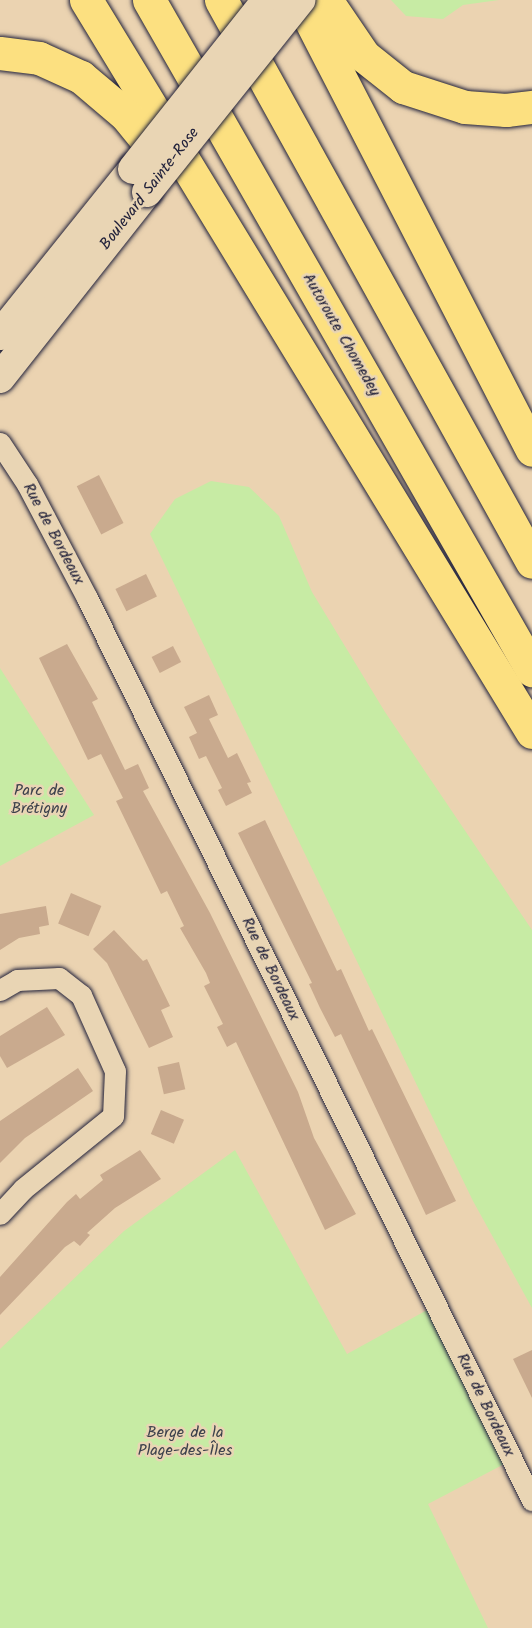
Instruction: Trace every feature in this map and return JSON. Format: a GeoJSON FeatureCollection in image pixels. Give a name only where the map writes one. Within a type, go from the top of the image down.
{"type":"FeatureCollection","features":[{"type":"Feature","properties":{"kind":"highway"},"geometry":{"type":"LineString","coordinates":[[86,0],[532,732]]}},
{"type":"Feature","properties":{"kind":"highway","name":"Autoroute Chomedey"},"geometry":{"type":"LineString","coordinates":[[149,0],[532,670]]}},
{"type":"Feature","properties":{"kind":"highway"},"geometry":{"type":"LineString","coordinates":[[220,0],[532,562]]}},
{"type":"Feature","properties":{"kind":"highway"},"geometry":{"type":"LineString","coordinates":[[300,0],[532,450]]}},
{"type":"Feature","properties":{"kind":"highway"},"geometry":{"type":"LineString","coordinates":[[326,0],[364,56],[404,87],[465,106],[506,110],[532,106]]}},
{"type":"Feature","properties":{"kind":"highway"},"geometry":{"type":"LineString","coordinates":[[0,53],[55,64],[96,88],[126,115],[226,231]]}},
{"type":"Feature","properties":{"kind":"street","name":"Boulevard Sainte-Rose"},"geometry":{"type":"LineString","coordinates":[[0,378],[267,0]]}},
{"type":"Feature","properties":{"kind":"street","name":"Boulevard Sainte-Rose"},"geometry":{"type":"LineString","coordinates":[[0,335],[300,0]]}},
{"type":"Feature","properties":{"kind":"street","name":"Rue de Bordeaux"},"geometry":{"type":"LineString","coordinates":[[0,442],[27,484],[87,598],[532,1500]]}},
{"type":"Feature","properties":{"kind":"street"},"geometry":{"type":"LineString","coordinates":[[0,990],[16,980],[59,978],[81,995],[115,1071],[113,1116],[23,1189],[0,1214]]}},
{"type":"Feature","properties":{"kind":"green space"},"geometry":{"type":"Polygon","coordinates":[[[391,0],[499,0],[463,5],[443,19],[406,16],[391,0]]]}},
{"type":"Feature","properties":{"kind":"green space"},"geometry":{"type":"Polygon","coordinates":[[[211,481],[249,487],[279,516],[312,592],[385,712],[532,930],[532,1308],[473,1201],[150,534],[175,499],[211,481]]]}},
{"type":"Feature","properties":{"kind":"green space","name":"Parc de Brétigny"},"geometry":{"type":"Polygon","coordinates":[[[0,668],[94,815],[0,866],[0,668]]]}},
{"type":"Feature","properties":{"kind":"green space","name":"Berge de la Plage-des-Îles"},"geometry":{"type":"Polygon","coordinates":[[[235,1150],[347,1354],[438,1304],[512,1460],[428,1504],[488,1628],[0,1628],[0,1349],[124,1231],[235,1150]]]}},
{"type":"Feature","properties":{"kind":"building"},"geometry":{"type":"Polygon","coordinates":[[[99,475],[124,523],[101,534],[77,486],[99,475]]]}},
{"type":"Feature","properties":{"kind":"building"},"geometry":{"type":"Polygon","coordinates":[[[146,574],[157,596],[126,611],[115,589],[146,574]]]}},
{"type":"Feature","properties":{"kind":"building"},"geometry":{"type":"Polygon","coordinates":[[[67,644],[98,699],[92,702],[125,770],[138,764],[149,788],[143,791],[210,913],[298,1092],[314,1138],[356,1214],[325,1230],[236,1042],[227,1047],[217,1027],[223,1024],[204,986],[210,983],[206,973],[180,928],[184,926],[167,891],[161,894],[116,801],[123,798],[101,754],[88,760],[39,658],[67,644]]]}},
{"type":"Feature","properties":{"kind":"building"},"geometry":{"type":"Polygon","coordinates":[[[173,646],[181,662],[160,673],[152,657],[173,646]]]}},
{"type":"Feature","properties":{"kind":"building"},"geometry":{"type":"Polygon","coordinates":[[[209,695],[218,715],[209,719],[228,758],[237,753],[251,782],[247,783],[252,793],[226,806],[218,790],[222,788],[206,756],[199,759],[189,737],[197,733],[184,707],[209,695]]]}},
{"type":"Feature","properties":{"kind":"building"},"geometry":{"type":"Polygon","coordinates":[[[265,820],[337,971],[341,969],[369,1031],[372,1029],[456,1201],[426,1215],[341,1034],[335,1037],[320,1008],[309,984],[312,983],[238,833],[265,820]]]}},
{"type":"Feature","properties":{"kind":"building"},"geometry":{"type":"Polygon","coordinates":[[[71,893],[101,906],[88,936],[58,923],[71,893]]]}},
{"type":"Feature","properties":{"kind":"building"},"geometry":{"type":"Polygon","coordinates":[[[46,906],[49,925],[39,927],[40,934],[19,938],[0,950],[0,914],[46,906]]]}},
{"type":"Feature","properties":{"kind":"building"},"geometry":{"type":"Polygon","coordinates":[[[114,930],[143,961],[147,959],[170,1006],[161,1010],[173,1037],[149,1048],[107,963],[93,949],[114,930]]]}},
{"type":"Feature","properties":{"kind":"building"},"geometry":{"type":"Polygon","coordinates":[[[47,1007],[65,1035],[7,1068],[0,1056],[0,1036],[47,1007]]]}},
{"type":"Feature","properties":{"kind":"building"},"geometry":{"type":"Polygon","coordinates":[[[179,1062],[185,1089],[164,1094],[158,1067],[179,1062]]]}},
{"type":"Feature","properties":{"kind":"building"},"geometry":{"type":"Polygon","coordinates":[[[78,1068],[93,1091],[25,1138],[0,1163],[0,1121],[78,1068]]]}},
{"type":"Feature","properties":{"kind":"building"},"geometry":{"type":"Polygon","coordinates":[[[161,1110],[184,1120],[174,1144],[151,1134],[161,1110]]]}},
{"type":"Feature","properties":{"kind":"building"},"geometry":{"type":"Polygon","coordinates":[[[140,1150],[161,1179],[115,1208],[87,1233],[90,1235],[80,1246],[74,1241],[65,1247],[0,1315],[0,1277],[67,1202],[76,1194],[80,1199],[103,1180],[100,1175],[140,1150]]]}},
{"type":"Feature","properties":{"kind":"building"},"geometry":{"type":"Polygon","coordinates":[[[532,1350],[532,1398],[513,1359],[532,1350]]]}}]}
